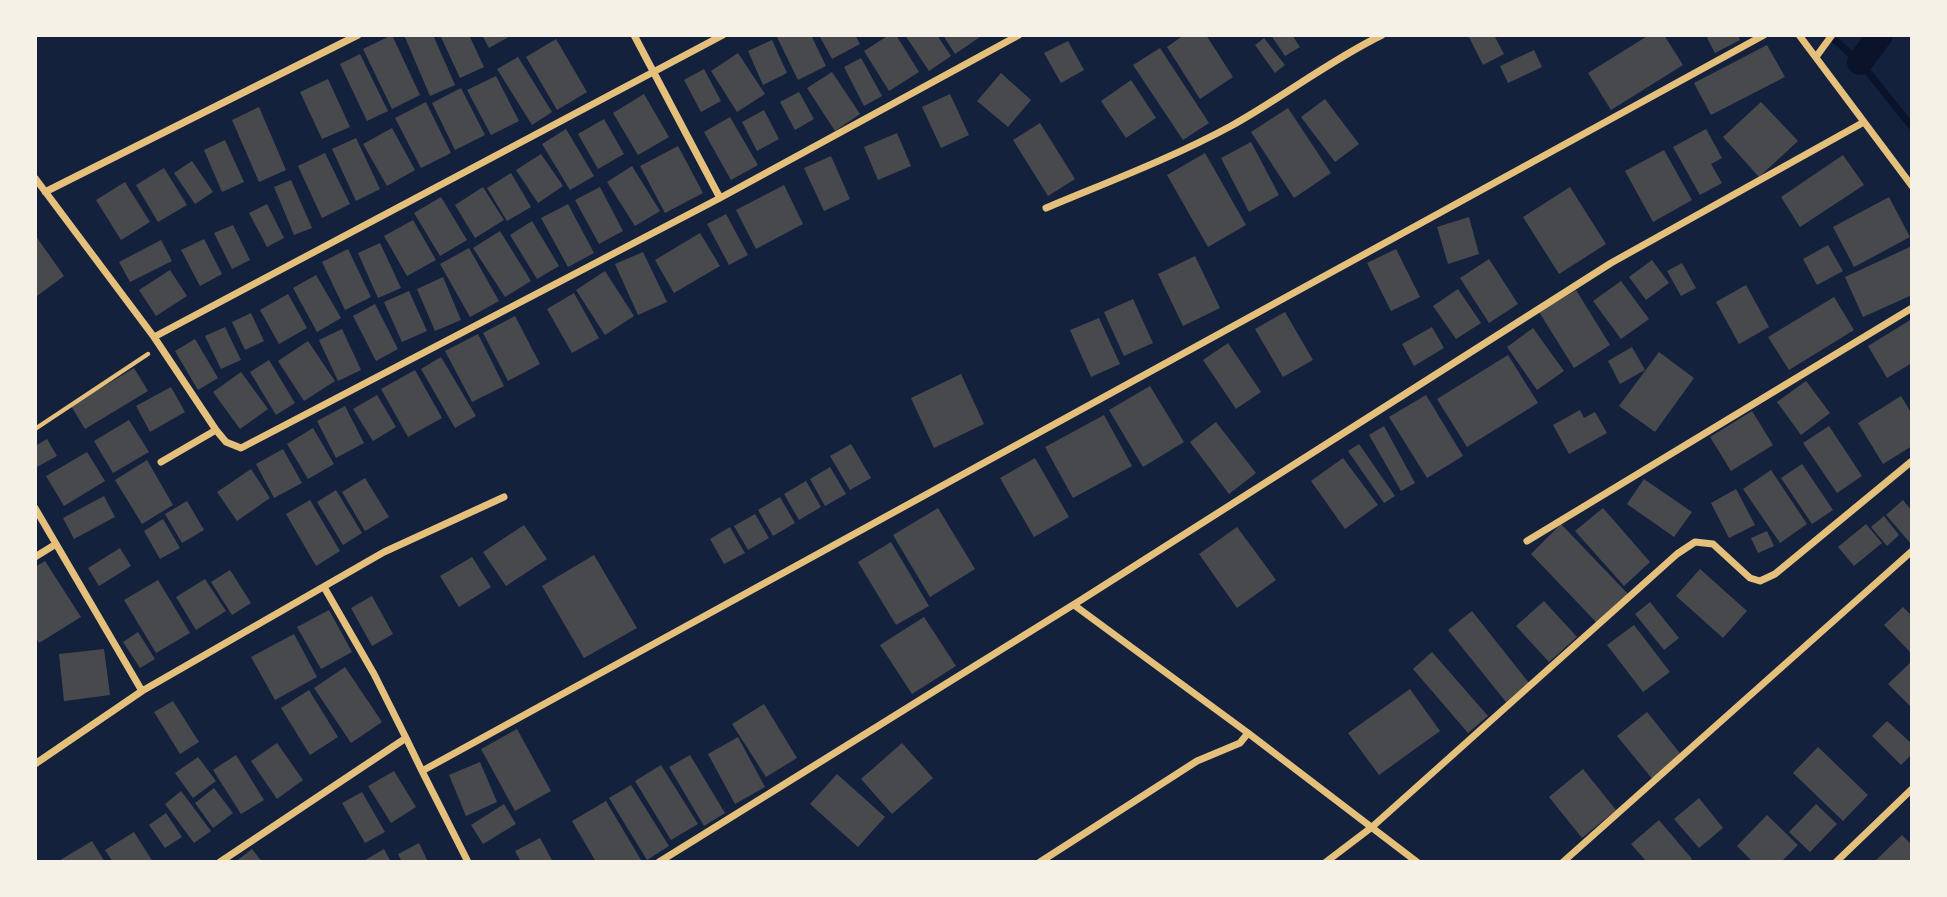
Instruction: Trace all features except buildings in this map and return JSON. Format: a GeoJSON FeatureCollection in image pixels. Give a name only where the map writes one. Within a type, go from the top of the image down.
{"type":"FeatureCollection","features":[{"type":"Feature","properties":{"kind":"street"},"geometry":{"type":"LineString","coordinates":[[45,192],[358,35]]}},
{"type":"Feature","properties":{"kind":"street"},"geometry":{"type":"LineString","coordinates":[[634,35],[720,198]]}},
{"type":"Feature","properties":{"kind":"street"},"geometry":{"type":"LineString","coordinates":[[154,337],[723,35]]}},
{"type":"Feature","properties":{"kind":"street"},"geometry":{"type":"LineString","coordinates":[[35,178],[161,346],[216,430],[233,446],[242,447],[720,198],[1019,35]]}},
{"type":"Feature","properties":{"kind":"street"},"geometry":{"type":"LineString","coordinates":[[1046,208],[1201,142],[1268,104],[1347,52],[1382,35]]}},
{"type":"Feature","properties":{"kind":"street"},"geometry":{"type":"LineString","coordinates":[[422,771],[1081,412],[1764,35]]}},
{"type":"Feature","properties":{"kind":"street"},"geometry":{"type":"LineString","coordinates":[[1799,35],[1912,186]]}},
{"type":"Feature","properties":{"kind":"street"},"geometry":{"type":"LineString","coordinates":[[1815,57],[1832,35]]}},
{"type":"Feature","properties":{"kind":"street"},"geometry":{"type":"LineString","coordinates":[[659,862],[1074,605],[1611,263],[1864,122]]}},
{"type":"Feature","properties":{"kind":"street"},"geometry":{"type":"LineString","coordinates":[[1527,541],[1912,308]]}},
{"type":"Feature","properties":{"kind":"street"},"geometry":{"type":"LineString","coordinates":[[161,462],[216,430]]}},
{"type":"Feature","properties":{"kind":"street"},"geometry":{"type":"LineString","coordinates":[[1326,862],[1372,827],[1660,570],[1695,542],[1713,544],[1750,578],[1760,581],[1775,574],[1912,461]]}},
{"type":"Feature","properties":{"kind":"street"},"geometry":{"type":"LineString","coordinates":[[35,764],[142,691],[384,552],[504,498]]}},
{"type":"Feature","properties":{"kind":"street"},"geometry":{"type":"LineString","coordinates":[[35,508],[142,691]]}},
{"type":"Feature","properties":{"kind":"street"},"geometry":{"type":"LineString","coordinates":[[35,557],[55,544]]}},
{"type":"Feature","properties":{"kind":"street"},"geometry":{"type":"LineString","coordinates":[[1563,862],[1912,551]]}},
{"type":"Feature","properties":{"kind":"street"},"geometry":{"type":"LineString","coordinates":[[324,587],[406,738],[468,862]]}},
{"type":"Feature","properties":{"kind":"street"},"geometry":{"type":"LineString","coordinates":[[1074,605],[1417,862]]}},
{"type":"Feature","properties":{"kind":"street"},"geometry":{"type":"LineString","coordinates":[[1040,862],[1197,761],[1240,743],[1248,733]]}},
{"type":"Feature","properties":{"kind":"street"},"geometry":{"type":"LineString","coordinates":[[220,862],[406,738]]}},
{"type":"Feature","properties":{"kind":"street"},"geometry":{"type":"LineString","coordinates":[[1836,862],[1912,789]]}},
{"type":"Feature","properties":{"kind":"path"},"geometry":{"type":"LineString","coordinates":[[35,429],[161,346]]}},
{"type":"Feature","properties":{"kind":"waterway"},"geometry":{"type":"LineString","coordinates":[[1829,35],[1860,62],[1912,127]]}},
{"type":"Feature","properties":{"kind":"waterway"},"geometry":{"type":"LineString","coordinates":[[1860,62],[1880,35]]}}]}
